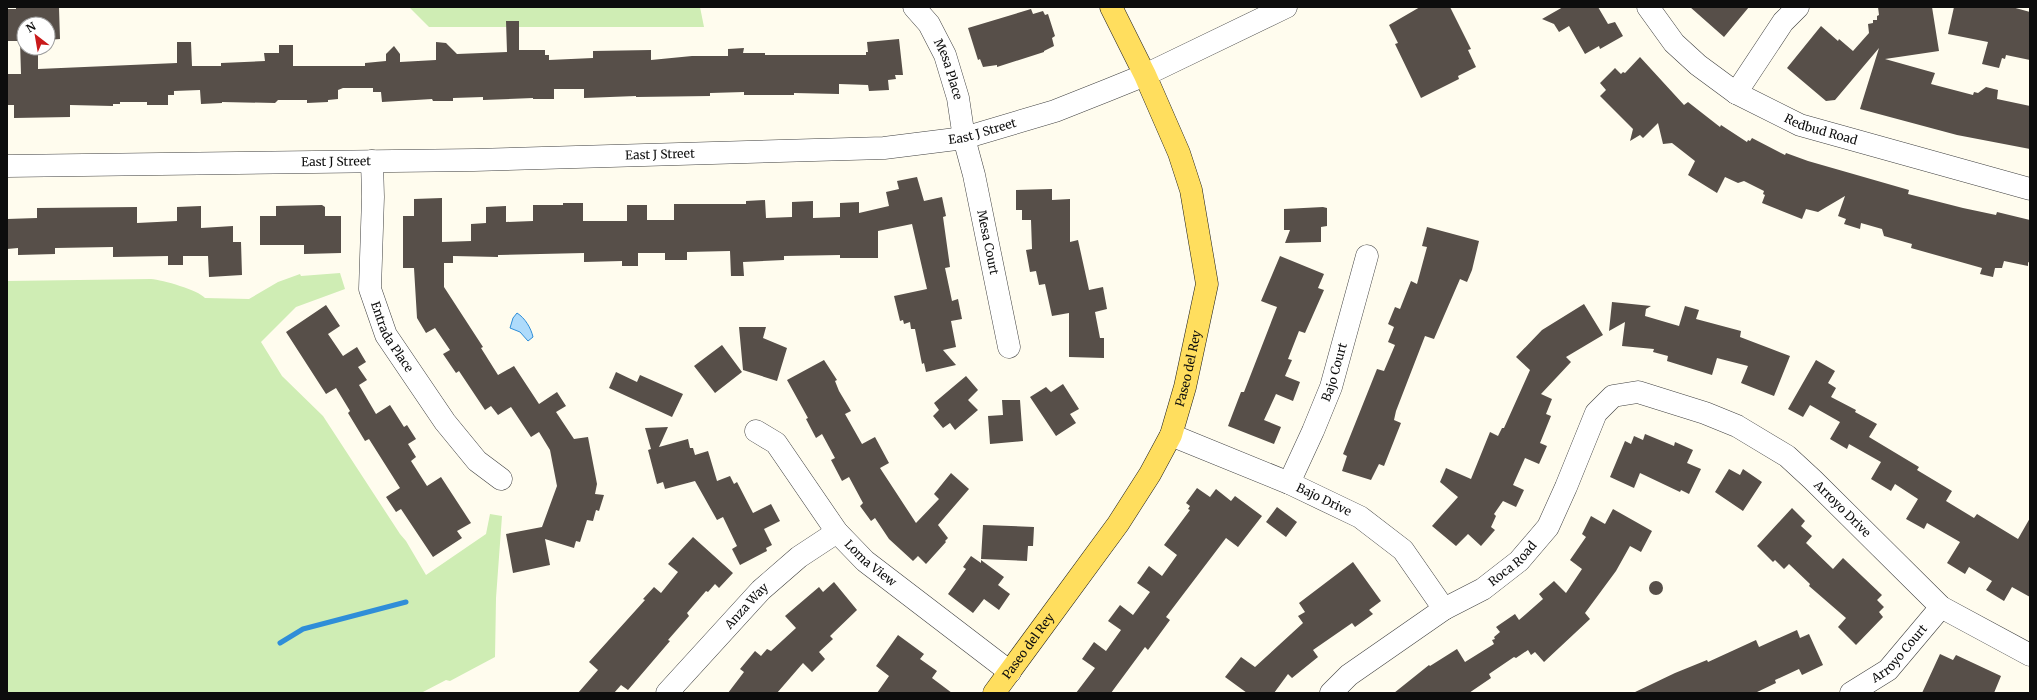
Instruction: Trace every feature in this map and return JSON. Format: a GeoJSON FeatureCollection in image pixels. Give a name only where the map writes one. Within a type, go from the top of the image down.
{"type":"FeatureCollection","features":[{"type":"Feature","properties":{"kind":"main road","name":"Paseo del Rey"},"geometry":{"type":"LineString","coordinates":[[994,693],[1118,524],[1150,474],[1171,435],[1185,387],[1207,284],[1191,190],[1179,153],[1145,75],[1111,7]]}},
{"type":"Feature","properties":{"kind":"street","name":"Mesa Place"},"geometry":{"type":"LineString","coordinates":[[914,7],[929,24],[945,55],[958,98],[964,138]]}},
{"type":"Feature","properties":{"kind":"street","name":"East J Street"},"geometry":{"type":"LineString","coordinates":[[7,166],[474,160],[884,148],[964,138],[1055,111],[1145,75],[1286,7]]}},
{"type":"Feature","properties":{"kind":"street","name":"Redbud Road"},"geometry":{"type":"LineString","coordinates":[[1648,7],[1674,43],[1698,65],[1736,93],[1800,125],[2030,189]]}},
{"type":"Feature","properties":{"kind":"street"},"geometry":{"type":"LineString","coordinates":[[1736,93],[1783,22],[1798,7]]}},
{"type":"Feature","properties":{"kind":"street","name":"Mesa Court"},"geometry":{"type":"LineString","coordinates":[[964,138],[974,175],[1009,346]]}},
{"type":"Feature","properties":{"kind":"street","name":"Entrada Place"},"geometry":{"type":"LineString","coordinates":[[372,161],[373,198],[370,289],[386,335],[445,422],[477,461],[501,479]]}},
{"type":"Feature","properties":{"kind":"street","name":"Bajo Court"},"geometry":{"type":"LineString","coordinates":[[1289,483],[1331,387],[1367,256]]}},
{"type":"Feature","properties":{"kind":"street","name":"Arroyo Drive"},"geometry":{"type":"LineString","coordinates":[[1638,392],[1705,413],[1737,426],[1787,456],[1941,607],[2030,655]]}},
{"type":"Feature","properties":{"kind":"street","name":"Roca Road"},"geometry":{"type":"LineString","coordinates":[[1331,693],[1349,675],[1444,609],[1464,600],[1496,580],[1519,561],[1548,527],[1596,413],[1613,396],[1638,392]]}},
{"type":"Feature","properties":{"kind":"street","name":"Loma View"},"geometry":{"type":"LineString","coordinates":[[756,431],[776,443],[837,532],[865,562],[1010,672]]}},
{"type":"Feature","properties":{"kind":"street","name":"Bajo Drive"},"geometry":{"type":"LineString","coordinates":[[1171,435],[1289,483],[1360,517],[1403,550],[1444,609]]}},
{"type":"Feature","properties":{"kind":"street","name":"Anza Way"},"geometry":{"type":"LineString","coordinates":[[667,693],[761,590],[799,557],[837,532]]}},
{"type":"Feature","properties":{"kind":"street","name":"Arroyo Court"},"geometry":{"type":"LineString","coordinates":[[1851,693],[1888,670],[1941,607]]}},
{"type":"Feature","properties":{"kind":"green space"},"geometry":{"type":"Polygon","coordinates":[[[409,7],[700,7],[704,27],[429,27],[409,7]]]}},
{"type":"Feature","properties":{"kind":"green space"},"geometry":{"type":"Polygon","coordinates":[[[340,273],[345,289],[296,307],[261,342],[282,376],[323,416],[406,541],[426,575],[486,534],[490,514],[502,516],[496,598],[495,657],[450,681],[446,680],[421,693],[7,693],[7,281],[151,279],[180,286],[205,298],[249,299],[278,282],[300,274],[301,276],[340,273]]]}},
{"type":"Feature","properties":{"kind":"water"},"geometry":{"type":"Polygon","coordinates":[[[517,313],[525,320],[531,330],[533,337],[528,341],[520,332],[510,328],[513,318],[517,313]]]}},
{"type":"Feature","properties":{"kind":"building"},"geometry":{"type":"Polygon","coordinates":[[[16,7],[59,8],[60,39],[56,39],[56,16],[16,16],[16,41],[7,41],[7,9],[16,9],[16,7]]]}},
{"type":"Feature","properties":{"kind":"building"},"geometry":{"type":"Polygon","coordinates":[[[1420,7],[1450,7],[1471,49],[1468,50],[1476,67],[1458,76],[1459,79],[1421,98],[1395,44],[1398,43],[1389,25],[1420,7]]]}},
{"type":"Feature","properties":{"kind":"building"},"geometry":{"type":"Polygon","coordinates":[[[1563,7],[1598,7],[1608,24],[1615,22],[1623,36],[1600,49],[1599,46],[1585,54],[1569,26],[1559,32],[1554,24],[1542,19],[1563,7]]]}},
{"type":"Feature","properties":{"kind":"building"},"geometry":{"type":"Polygon","coordinates":[[[1690,7],[1749,7],[1724,37],[1690,7]]]}},
{"type":"Feature","properties":{"kind":"building"},"geometry":{"type":"Polygon","coordinates":[[[1878,7],[1932,7],[1939,51],[1885,59],[1935,73],[1931,84],[1973,95],[1974,92],[1978,93],[1986,87],[1998,90],[1997,99],[2030,106],[2030,149],[1957,135],[1860,109],[1879,48],[1835,100],[1826,101],[1787,68],[1821,26],[1838,41],[1839,39],[1853,51],[1869,33],[1868,24],[1873,23],[1873,20],[1877,20],[1877,16],[1879,15],[1878,7]]]}},
{"type":"Feature","properties":{"kind":"building"},"geometry":{"type":"Polygon","coordinates":[[[1954,7],[2012,7],[2030,12],[2030,60],[2006,55],[2005,59],[2002,58],[1999,68],[1982,64],[1988,42],[1948,34],[1954,7]]]}},
{"type":"Feature","properties":{"kind":"building"},"geometry":{"type":"Polygon","coordinates":[[[1031,9],[1033,14],[1043,11],[1045,15],[1048,14],[1055,36],[1052,38],[1054,46],[1044,52],[997,67],[997,65],[983,67],[980,59],[978,60],[968,28],[1031,9]]]}},
{"type":"Feature","properties":{"kind":"building"},"geometry":{"type":"Polygon","coordinates":[[[506,21],[519,21],[519,50],[545,50],[545,55],[549,55],[549,60],[593,58],[593,51],[651,50],[651,60],[692,56],[728,56],[728,49],[744,48],[743,53],[765,53],[765,55],[866,55],[866,52],[868,52],[867,42],[899,39],[903,75],[895,75],[896,79],[888,80],[889,90],[869,91],[868,85],[839,84],[839,94],[794,93],[794,95],[744,95],[744,92],[710,93],[710,96],[584,98],[584,89],[554,89],[554,99],[533,98],[483,100],[483,97],[453,98],[453,101],[433,101],[432,99],[382,102],[381,92],[373,92],[373,88],[343,88],[338,90],[338,99],[328,100],[328,102],[307,103],[307,100],[278,100],[275,103],[222,102],[201,104],[200,90],[174,91],[174,95],[168,95],[168,105],[147,105],[147,102],[120,102],[120,104],[113,104],[113,106],[70,105],[70,117],[14,118],[14,105],[7,105],[7,74],[21,74],[20,56],[38,56],[38,69],[177,63],[177,42],[191,42],[192,66],[221,66],[221,63],[265,61],[264,53],[279,53],[279,45],[293,45],[293,66],[365,66],[365,63],[386,61],[386,54],[394,46],[400,54],[400,62],[436,60],[436,42],[446,43],[457,54],[507,52],[506,21]]]}},
{"type":"Feature","properties":{"kind":"building"},"geometry":{"type":"Polygon","coordinates":[[[1640,57],[1684,105],[1688,102],[1720,127],[1721,125],[1747,142],[1752,138],[1785,155],[1786,153],[1808,161],[1909,190],[1908,194],[1963,208],[1996,215],[1997,212],[2030,220],[2030,263],[2028,262],[2028,266],[2004,261],[2002,268],[1995,268],[1993,277],[1980,274],[1982,268],[1911,248],[1912,244],[1884,236],[1882,229],[1861,223],[1860,229],[1844,224],[1846,219],[1838,216],[1845,196],[1818,212],[1806,209],[1802,219],[1762,203],[1765,195],[1763,194],[1764,191],[1744,181],[1738,183],[1725,177],[1717,193],[1688,175],[1695,161],[1672,143],[1663,144],[1658,123],[1643,138],[1640,135],[1630,141],[1633,129],[1600,96],[1606,90],[1600,83],[1615,68],[1621,74],[1623,72],[1625,73],[1640,57]]]}},
{"type":"Feature","properties":{"kind":"building"},"geometry":{"type":"Polygon","coordinates":[[[917,177],[924,201],[942,197],[946,216],[943,217],[950,267],[945,268],[952,301],[958,299],[962,319],[951,321],[956,347],[943,350],[956,365],[926,372],[924,363],[922,364],[915,329],[911,329],[910,322],[904,324],[903,320],[900,321],[894,296],[927,289],[912,224],[878,231],[878,258],[840,258],[840,255],[784,256],[784,260],[743,262],[744,276],[731,276],[730,251],[687,252],[687,260],[665,260],[665,253],[638,253],[638,266],[622,266],[622,261],[584,262],[584,253],[498,255],[498,257],[453,256],[453,263],[444,263],[444,287],[483,347],[481,348],[498,375],[514,366],[539,404],[557,392],[566,406],[556,412],[574,439],[588,437],[597,484],[595,494],[604,495],[599,511],[596,510],[593,521],[587,520],[580,542],[576,541],[574,548],[545,539],[550,565],[513,573],[506,534],[542,527],[557,486],[550,450],[539,432],[531,437],[511,407],[498,415],[491,406],[485,410],[459,371],[456,373],[443,354],[450,350],[435,328],[426,333],[417,318],[414,268],[403,268],[403,216],[414,216],[414,199],[442,198],[442,242],[471,241],[471,224],[486,223],[486,207],[506,206],[506,222],[533,221],[533,205],[583,203],[583,221],[627,221],[627,205],[647,205],[647,220],[674,220],[674,204],[746,204],[746,201],[765,200],[766,218],[792,217],[792,202],[813,201],[813,218],[840,217],[840,203],[859,202],[859,213],[889,206],[886,192],[899,189],[897,181],[917,177]]]}},
{"type":"Feature","properties":{"kind":"building"},"geometry":{"type":"Polygon","coordinates":[[[1052,189],[1052,200],[1070,199],[1070,242],[1078,240],[1089,290],[1103,287],[1107,309],[1095,312],[1100,338],[1104,338],[1104,358],[1069,357],[1069,313],[1052,316],[1045,284],[1039,285],[1036,271],[1030,272],[1026,250],[1032,249],[1031,220],[1022,220],[1022,210],[1016,210],[1016,190],[1052,189]]]}},
{"type":"Feature","properties":{"kind":"building"},"geometry":{"type":"Polygon","coordinates":[[[322,205],[325,207],[325,216],[341,216],[341,253],[304,254],[304,245],[260,245],[260,216],[276,216],[276,206],[322,205]]]}},
{"type":"Feature","properties":{"kind":"building"},"geometry":{"type":"Polygon","coordinates":[[[201,206],[201,228],[233,226],[233,242],[241,242],[242,275],[209,277],[208,256],[183,256],[183,265],[168,265],[168,256],[113,257],[113,247],[55,248],[55,254],[18,255],[18,248],[7,249],[7,219],[37,218],[37,208],[137,207],[137,223],[177,221],[177,207],[201,206]]]}},
{"type":"Feature","properties":{"kind":"building"},"geometry":{"type":"Polygon","coordinates":[[[1327,208],[1327,226],[1321,227],[1321,242],[1285,243],[1290,230],[1284,230],[1284,209],[1327,208]]]}},
{"type":"Feature","properties":{"kind":"building"},"geometry":{"type":"Polygon","coordinates":[[[1427,227],[1479,241],[1472,270],[1467,282],[1460,279],[1434,339],[1425,336],[1396,411],[1394,420],[1401,423],[1384,466],[1379,464],[1371,480],[1342,471],[1347,456],[1343,454],[1377,369],[1384,371],[1395,345],[1388,342],[1394,327],[1388,324],[1395,307],[1400,309],[1411,281],[1417,284],[1427,247],[1422,246],[1427,227]]]}},
{"type":"Feature","properties":{"kind":"building"},"geometry":{"type":"Polygon","coordinates":[[[1280,256],[1324,274],[1318,288],[1324,290],[1305,333],[1299,331],[1288,359],[1292,360],[1285,376],[1300,382],[1293,401],[1276,394],[1264,420],[1281,427],[1274,444],[1228,426],[1241,392],[1244,392],[1277,307],[1261,301],[1280,256]]]}},
{"type":"Feature","properties":{"kind":"building"},"geometry":{"type":"Polygon","coordinates":[[[1612,302],[1651,306],[1646,309],[1645,316],[1679,326],[1685,306],[1699,310],[1696,319],[1741,331],[1740,337],[1790,356],[1774,396],[1741,383],[1748,366],[1717,358],[1712,375],[1667,361],[1668,356],[1653,352],[1654,349],[1622,346],[1625,322],[1609,331],[1612,302]]]}},
{"type":"Feature","properties":{"kind":"building"},"geometry":{"type":"Polygon","coordinates":[[[1584,304],[1603,335],[1566,357],[1571,362],[1541,394],[1552,399],[1546,414],[1551,416],[1540,443],[1547,446],[1539,464],[1525,458],[1513,485],[1524,490],[1516,507],[1503,501],[1494,514],[1496,516],[1491,527],[1495,530],[1481,546],[1468,534],[1456,546],[1432,526],[1458,497],[1440,482],[1446,468],[1471,479],[1490,432],[1498,436],[1502,428],[1504,428],[1530,370],[1516,357],[1542,330],[1584,304]]]}},
{"type":"Feature","properties":{"kind":"building"},"geometry":{"type":"Polygon","coordinates":[[[326,305],[340,326],[328,334],[343,356],[357,347],[366,362],[358,367],[367,380],[359,385],[376,414],[390,405],[404,427],[407,425],[416,439],[408,444],[416,457],[411,461],[427,486],[441,477],[471,523],[457,531],[462,538],[433,557],[401,509],[396,512],[386,497],[400,488],[369,439],[365,441],[348,413],[350,411],[336,388],[326,394],[286,332],[326,305]]]}},
{"type":"Feature","properties":{"kind":"building"},"geometry":{"type":"Polygon","coordinates":[[[739,327],[766,327],[763,338],[787,348],[777,381],[743,370],[739,327]]]}},
{"type":"Feature","properties":{"kind":"building"},"geometry":{"type":"Polygon","coordinates":[[[722,345],[742,372],[715,393],[694,366],[722,345]]]}},
{"type":"Feature","properties":{"kind":"building"},"geometry":{"type":"Polygon","coordinates":[[[824,360],[837,380],[835,381],[839,391],[851,411],[845,414],[862,444],[875,437],[889,463],[880,468],[916,523],[939,499],[934,494],[951,473],[969,489],[938,525],[948,538],[926,564],[918,556],[913,561],[889,539],[875,518],[871,521],[860,506],[863,503],[849,477],[842,481],[831,460],[835,458],[822,434],[816,438],[806,419],[808,418],[787,380],[824,360]]]}},
{"type":"Feature","properties":{"kind":"building"},"geometry":{"type":"Polygon","coordinates":[[[1816,360],[1835,371],[1828,383],[1836,388],[1831,397],[1856,410],[1855,412],[1877,424],[1869,437],[1919,467],[1917,470],[1952,491],[1946,501],[1974,518],[1977,514],[2018,539],[2030,518],[2030,597],[2012,587],[2004,601],[1986,590],[1992,581],[1969,567],[1965,574],[1947,563],[1960,542],[1927,523],[1924,529],[1906,519],[1918,499],[1895,484],[1891,491],[1871,479],[1881,462],[1849,444],[1847,449],[1830,439],[1840,422],[1810,405],[1803,417],[1788,409],[1816,360]]]}},
{"type":"Feature","properties":{"kind":"building"},"geometry":{"type":"Polygon","coordinates":[[[616,372],[637,382],[640,375],[683,394],[672,417],[609,388],[616,372]]]}},
{"type":"Feature","properties":{"kind":"building"},"geometry":{"type":"Polygon","coordinates":[[[966,376],[978,390],[968,400],[978,410],[955,430],[950,423],[943,428],[933,416],[939,410],[934,403],[966,376]]]}},
{"type":"Feature","properties":{"kind":"building"},"geometry":{"type":"Polygon","coordinates":[[[1063,384],[1079,409],[1070,414],[1076,423],[1056,436],[1030,397],[1046,387],[1051,392],[1063,384]]]}},
{"type":"Feature","properties":{"kind":"building"},"geometry":{"type":"Polygon","coordinates":[[[1002,400],[1020,400],[1023,441],[990,444],[988,416],[1003,415],[1002,400]]]}},
{"type":"Feature","properties":{"kind":"building"},"geometry":{"type":"Polygon","coordinates":[[[668,427],[659,447],[688,439],[690,448],[693,448],[695,455],[708,451],[717,481],[730,476],[734,484],[737,482],[753,513],[771,504],[780,521],[764,529],[772,545],[766,548],[767,551],[740,565],[732,549],[737,546],[723,517],[717,520],[695,481],[665,489],[663,482],[657,484],[648,450],[651,449],[645,428],[668,427]]]}},
{"type":"Feature","properties":{"kind":"building"},"geometry":{"type":"Polygon","coordinates":[[[1645,434],[1674,446],[1675,442],[1693,450],[1687,463],[1701,469],[1689,494],[1681,490],[1680,492],[1640,473],[1634,488],[1610,477],[1625,441],[1631,444],[1634,436],[1643,440],[1645,434]]]}},
{"type":"Feature","properties":{"kind":"building"},"geometry":{"type":"Polygon","coordinates":[[[1729,469],[1740,475],[1743,469],[1762,482],[1743,511],[1715,492],[1729,469]]]}},
{"type":"Feature","properties":{"kind":"building"},"geometry":{"type":"Polygon","coordinates":[[[1197,488],[1210,497],[1216,489],[1231,501],[1235,496],[1262,516],[1238,547],[1226,538],[1166,617],[1170,620],[1148,650],[1145,647],[1111,693],[1076,693],[1095,668],[1082,659],[1094,642],[1106,651],[1121,630],[1108,621],[1120,605],[1133,615],[1150,592],[1137,583],[1149,566],[1162,576],[1177,555],[1164,545],[1190,510],[1188,509],[1190,506],[1186,503],[1197,488]]]}},
{"type":"Feature","properties":{"kind":"building"},"geometry":{"type":"Polygon","coordinates":[[[1277,507],[1297,522],[1286,537],[1266,522],[1277,507]]]}},
{"type":"Feature","properties":{"kind":"building"},"geometry":{"type":"Polygon","coordinates":[[[1792,508],[1805,521],[1801,526],[1812,536],[1806,543],[1833,569],[1843,558],[1882,595],[1877,600],[1884,607],[1879,612],[1883,617],[1856,645],[1838,627],[1846,618],[1809,586],[1810,584],[1789,564],[1784,569],[1775,560],[1773,562],[1757,546],[1792,508]]]}},
{"type":"Feature","properties":{"kind":"building"},"geometry":{"type":"Polygon","coordinates":[[[1613,509],[1652,531],[1641,552],[1630,546],[1616,571],[1585,613],[1590,619],[1544,662],[1535,652],[1531,655],[1528,650],[1516,658],[1514,657],[1489,674],[1491,678],[1469,693],[1394,693],[1429,665],[1430,666],[1457,649],[1465,662],[1494,644],[1492,640],[1495,639],[1494,637],[1500,632],[1496,627],[1515,614],[1519,620],[1543,599],[1539,594],[1554,581],[1566,593],[1582,569],[1570,560],[1586,537],[1582,534],[1591,516],[1605,524],[1613,509]]]}},
{"type":"Feature","properties":{"kind":"building"},"geometry":{"type":"Polygon","coordinates":[[[983,525],[1034,527],[1033,546],[1028,546],[1027,561],[981,559],[983,525]]]}},
{"type":"Feature","properties":{"kind":"building"},"geometry":{"type":"Polygon","coordinates":[[[693,537],[733,573],[719,588],[715,584],[708,592],[706,591],[687,613],[689,616],[668,640],[670,641],[628,690],[621,685],[614,693],[578,693],[598,670],[589,662],[645,600],[643,599],[654,587],[661,593],[678,572],[668,564],[693,537]]]}},
{"type":"Feature","properties":{"kind":"building"},"geometry":{"type":"Polygon","coordinates":[[[971,556],[981,563],[981,560],[1004,577],[998,585],[1010,594],[999,610],[984,599],[973,613],[948,594],[966,569],[963,567],[971,556]]]}},
{"type":"Feature","properties":{"kind":"building"},"geometry":{"type":"Polygon","coordinates":[[[1353,562],[1381,601],[1369,610],[1373,614],[1355,627],[1352,623],[1313,650],[1318,657],[1292,678],[1288,674],[1274,693],[1247,693],[1225,677],[1241,657],[1255,667],[1303,623],[1298,616],[1305,612],[1299,603],[1353,562]]]}},
{"type":"Feature","properties":{"kind":"building"},"geometry":{"type":"Polygon","coordinates":[[[1656,581],[1661,583],[1663,588],[1661,593],[1656,595],[1651,593],[1649,588],[1651,583],[1656,581]]]}},
{"type":"Feature","properties":{"kind":"building"},"geometry":{"type":"Polygon","coordinates":[[[834,582],[857,610],[830,636],[833,639],[819,652],[825,659],[812,672],[803,663],[777,693],[728,693],[744,672],[740,669],[755,651],[761,656],[767,649],[771,651],[796,628],[785,616],[819,587],[823,592],[834,582]]]}},
{"type":"Feature","properties":{"kind":"building"},"geometry":{"type":"Polygon","coordinates":[[[1797,630],[1800,638],[1809,634],[1823,665],[1802,675],[1799,669],[1775,680],[1776,683],[1755,693],[1633,693],[1675,673],[1707,660],[1708,662],[1756,640],[1759,647],[1797,630]]]}},
{"type":"Feature","properties":{"kind":"building"},"geometry":{"type":"Polygon","coordinates":[[[898,635],[924,654],[920,659],[937,671],[932,678],[952,693],[877,693],[889,676],[876,666],[898,635]]]}},
{"type":"Feature","properties":{"kind":"building"},"geometry":{"type":"Polygon","coordinates":[[[1940,654],[1953,660],[1956,655],[2001,676],[1994,693],[1922,693],[1940,654]]]}},
{"type":"Feature","properties":{"kind":"waterway"},"geometry":{"type":"LineString","coordinates":[[280,643],[303,629],[406,602]]}}]}
